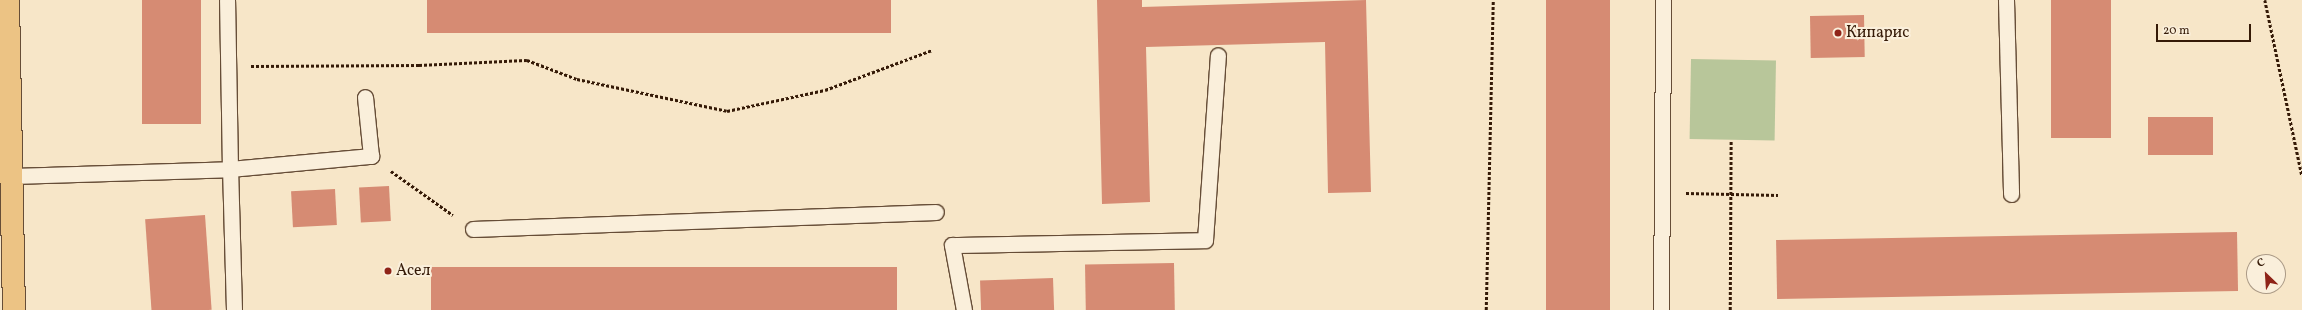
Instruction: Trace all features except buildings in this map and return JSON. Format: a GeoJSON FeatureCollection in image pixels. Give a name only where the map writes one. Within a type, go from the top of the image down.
{"type":"FeatureCollection","features":[{"type":"Feature","properties":{"kind":"main road"},"geometry":{"type":"LineString","coordinates":[[8,0],[14,310]]}},
{"type":"Feature","properties":{"kind":"lane"},"geometry":{"type":"LineString","coordinates":[[227,0],[234,310]]}},
{"type":"Feature","properties":{"kind":"lane"},"geometry":{"type":"LineString","coordinates":[[1661,310],[1663,0]]}},
{"type":"Feature","properties":{"kind":"lane"},"geometry":{"type":"LineString","coordinates":[[2006,0],[2011,194]]}},
{"type":"Feature","properties":{"kind":"lane"},"geometry":{"type":"LineString","coordinates":[[964,310],[952,245],[1205,240],[1218,55]]}},
{"type":"Feature","properties":{"kind":"lane"},"geometry":{"type":"LineString","coordinates":[[12,176],[230,170],[371,156],[365,97]]}},
{"type":"Feature","properties":{"kind":"lane"},"geometry":{"type":"LineString","coordinates":[[473,230],[936,212]]}},
{"type":"Feature","properties":{"kind":"path"},"geometry":{"type":"LineString","coordinates":[[1486,310],[1493,0]]}},
{"type":"Feature","properties":{"kind":"path"},"geometry":{"type":"LineString","coordinates":[[2265,0],[2302,175]]}},
{"type":"Feature","properties":{"kind":"path"},"geometry":{"type":"LineString","coordinates":[[229,66],[419,65],[527,60],[577,79],[727,111],[825,90],[932,50]]}},
{"type":"Feature","properties":{"kind":"path"},"geometry":{"type":"LineString","coordinates":[[1730,310],[1731,140]]}},
{"type":"Feature","properties":{"kind":"path"},"geometry":{"type":"LineString","coordinates":[[371,156],[473,230]]}},
{"type":"Feature","properties":{"kind":"path"},"geometry":{"type":"LineString","coordinates":[[1661,193],[1778,195]]}},
{"type":"Feature","properties":{"kind":"green space"},"geometry":{"type":"Polygon","coordinates":[[[1691,59],[1776,60],[1775,140],[1690,139],[1691,59]]]}},
{"type":"Feature","properties":{"kind":"place","name":"Кипарис"},"geometry":{"type":"Point","coordinates":[1838,33]}},
{"type":"Feature","properties":{"kind":"place","name":"Асел"},"geometry":{"type":"Point","coordinates":[388,271]}}]}
